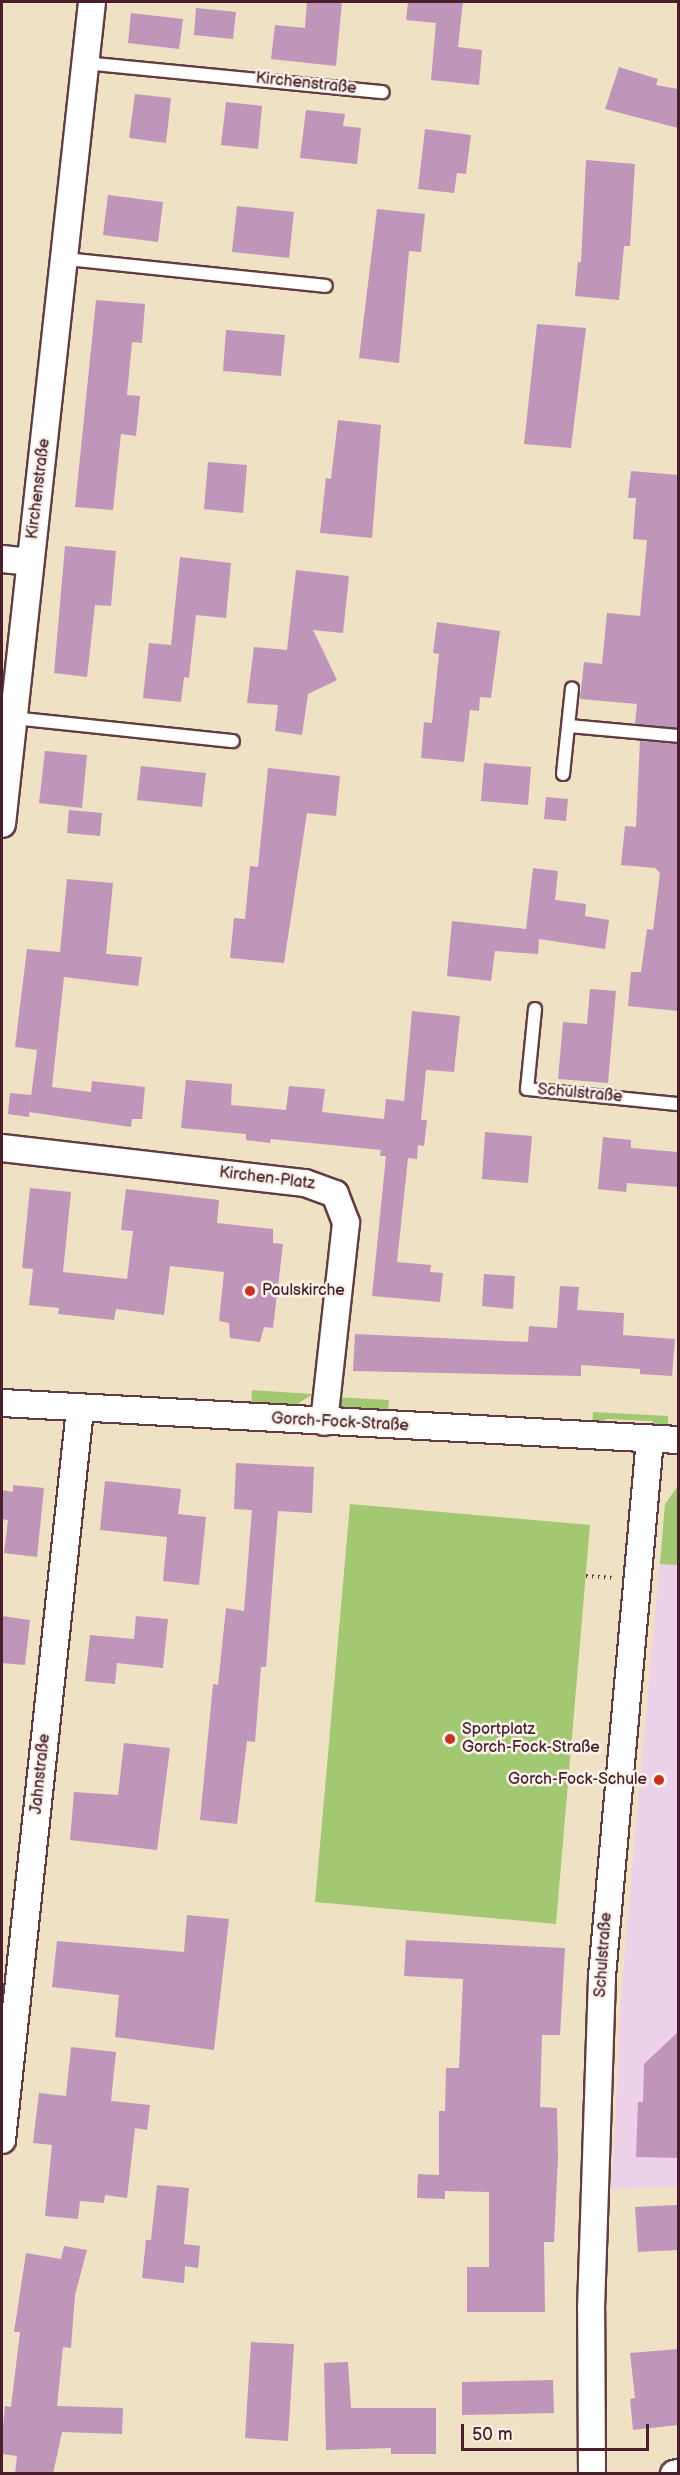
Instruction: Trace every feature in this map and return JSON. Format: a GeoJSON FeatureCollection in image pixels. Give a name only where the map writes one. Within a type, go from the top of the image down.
{"type":"FeatureCollection","features":[{"type":"Feature","properties":{"kind":"street","name":"Kirchenstraße"},"geometry":{"type":"LineString","coordinates":[[2,824],[66,259],[92,2]]}},
{"type":"Feature","properties":{"kind":"street"},"geometry":{"type":"LineString","coordinates":[[2,559],[30,562]]}},
{"type":"Feature","properties":{"kind":"street","name":"Kirchen-Platz"},"geometry":{"type":"LineString","coordinates":[[2,1148],[306,1183],[335,1194],[346,1223],[324,1422]]}},
{"type":"Feature","properties":{"kind":"street","name":"Gorch-Fock-Straße"},"geometry":{"type":"LineString","coordinates":[[2,1403],[678,1440]]}},
{"type":"Feature","properties":{"kind":"street","name":"Jahnstraße"},"geometry":{"type":"LineString","coordinates":[[2,2140],[80,1409]]}},
{"type":"Feature","properties":{"kind":"street","name":"Schulstraße"},"geometry":{"type":"LineString","coordinates":[[592,2474],[591,2309],[602,1964],[650,1439]]}},
{"type":"Feature","properties":{"kind":"street"},"geometry":{"type":"LineString","coordinates":[[674,2474],[678,2473]]}},
{"type":"Feature","properties":{"kind":"lane","name":"Kirchenstraße"},"geometry":{"type":"LineString","coordinates":[[85,63],[383,92]]}},
{"type":"Feature","properties":{"kind":"lane"},"geometry":{"type":"LineString","coordinates":[[66,259],[326,286]]}},
{"type":"Feature","properties":{"kind":"lane"},"geometry":{"type":"LineString","coordinates":[[563,774],[572,688]]}},
{"type":"Feature","properties":{"kind":"lane"},"geometry":{"type":"LineString","coordinates":[[13,718],[233,741]]}},
{"type":"Feature","properties":{"kind":"lane"},"geometry":{"type":"LineString","coordinates":[[569,726],[678,736]]}},
{"type":"Feature","properties":{"kind":"lane","name":"Schulstraße"},"geometry":{"type":"LineString","coordinates":[[535,1009],[527,1089],[678,1104]]}},
{"type":"Feature","properties":{"kind":"shaded area"},"geometry":{"type":"Polygon","coordinates":[[[677,1487],[678,2187],[612,2189],[621,1996],[665,1504],[677,1487]]]}},
{"type":"Feature","properties":{"kind":"green space"},"geometry":{"type":"Polygon","coordinates":[[[252,1390],[313,1394],[291,1408],[251,1408],[252,1390]]]}},
{"type":"Feature","properties":{"kind":"green space"},"geometry":{"type":"Polygon","coordinates":[[[335,1397],[389,1400],[388,1414],[343,1410],[335,1397]]]}},
{"type":"Feature","properties":{"kind":"green space"},"geometry":{"type":"Polygon","coordinates":[[[593,1412],[668,1416],[668,1430],[657,1429],[652,1421],[606,1419],[601,1426],[592,1426],[593,1412]]]}},
{"type":"Feature","properties":{"kind":"green space"},"geometry":{"type":"Polygon","coordinates":[[[677,1487],[678,1565],[660,1564],[665,1504],[677,1487]]]}},
{"type":"Feature","properties":{"kind":"green space","name":"Sportplatz Gorch-Fock-Straße"},"geometry":{"type":"Polygon","coordinates":[[[350,1504],[590,1525],[556,1924],[315,1902],[350,1504]]]}},
{"type":"Feature","properties":{"kind":"building"},"geometry":{"type":"Polygon","coordinates":[[[307,2],[342,2],[336,66],[271,59],[275,25],[305,28],[307,2]]]}},
{"type":"Feature","properties":{"kind":"building"},"geometry":{"type":"Polygon","coordinates":[[[408,2],[463,2],[458,47],[482,50],[479,85],[431,80],[436,23],[406,20],[408,2]]]}},
{"type":"Feature","properties":{"kind":"building"},"geometry":{"type":"Polygon","coordinates":[[[196,8],[236,12],[233,39],[194,35],[196,8]]]}},
{"type":"Feature","properties":{"kind":"building"},"geometry":{"type":"Polygon","coordinates":[[[131,13],[183,19],[179,49],[128,43],[131,13]]]}},
{"type":"Feature","properties":{"kind":"building"},"geometry":{"type":"Polygon","coordinates":[[[619,67],[658,79],[656,85],[678,89],[678,128],[605,109],[619,67]]]}},
{"type":"Feature","properties":{"kind":"building"},"geometry":{"type":"Polygon","coordinates":[[[135,94],[171,98],[166,143],[129,138],[135,94]]]}},
{"type":"Feature","properties":{"kind":"building"},"geometry":{"type":"Polygon","coordinates":[[[226,102],[262,106],[258,149],[221,145],[226,102]]]}},
{"type":"Feature","properties":{"kind":"building"},"geometry":{"type":"Polygon","coordinates":[[[306,110],[345,114],[343,126],[361,128],[357,164],[300,158],[306,110]]]}},
{"type":"Feature","properties":{"kind":"building"},"geometry":{"type":"Polygon","coordinates":[[[425,129],[471,135],[466,174],[457,173],[454,193],[418,189],[425,129]]]}},
{"type":"Feature","properties":{"kind":"building"},"geometry":{"type":"Polygon","coordinates":[[[586,160],[635,164],[630,246],[624,246],[619,300],[575,296],[578,262],[581,262],[586,160]]]}},
{"type":"Feature","properties":{"kind":"building"},"geometry":{"type":"Polygon","coordinates":[[[108,195],[163,202],[158,242],[103,235],[108,195]]]}},
{"type":"Feature","properties":{"kind":"building"},"geometry":{"type":"Polygon","coordinates":[[[237,206],[294,212],[289,258],[232,252],[237,206]]]}},
{"type":"Feature","properties":{"kind":"building"},"geometry":{"type":"Polygon","coordinates":[[[377,209],[425,214],[421,252],[409,251],[399,363],[359,358],[377,209]]]}},
{"type":"Feature","properties":{"kind":"building"},"geometry":{"type":"Polygon","coordinates":[[[96,300],[145,304],[142,343],[132,342],[127,395],[140,396],[136,436],[121,434],[113,510],[75,507],[96,300]]]}},
{"type":"Feature","properties":{"kind":"building"},"geometry":{"type":"Polygon","coordinates":[[[537,324],[586,328],[571,448],[524,444],[537,324]]]}},
{"type":"Feature","properties":{"kind":"building"},"geometry":{"type":"Polygon","coordinates":[[[226,330],[285,335],[281,376],[223,371],[226,330]]]}},
{"type":"Feature","properties":{"kind":"building"},"geometry":{"type":"Polygon","coordinates":[[[338,420],[381,425],[372,538],[320,533],[326,478],[331,479],[338,420]]]}},
{"type":"Feature","properties":{"kind":"building"},"geometry":{"type":"Polygon","coordinates":[[[208,462],[247,465],[243,513],[204,509],[208,462]]]}},
{"type":"Feature","properties":{"kind":"building"},"geometry":{"type":"Polygon","coordinates":[[[631,471],[678,475],[678,728],[635,724],[637,704],[580,699],[584,662],[602,664],[607,613],[640,616],[647,540],[633,539],[636,498],[628,498],[631,471]]]}},
{"type":"Feature","properties":{"kind":"building"},"geometry":{"type":"Polygon","coordinates":[[[65,546],[116,551],[111,606],[95,605],[87,677],[54,673],[65,546]]]}},
{"type":"Feature","properties":{"kind":"building"},"geometry":{"type":"Polygon","coordinates":[[[180,557],[231,563],[226,618],[196,615],[189,678],[184,677],[181,702],[143,698],[149,643],[171,645],[180,557]]]}},
{"type":"Feature","properties":{"kind":"building"},"geometry":{"type":"Polygon","coordinates":[[[296,570],[349,576],[343,633],[313,630],[337,680],[308,694],[302,735],[275,731],[278,705],[247,703],[254,647],[287,650],[296,570]]]}},
{"type":"Feature","properties":{"kind":"building"},"geometry":{"type":"Polygon","coordinates":[[[437,622],[500,631],[491,698],[480,697],[479,711],[470,710],[464,762],[421,758],[424,722],[432,723],[439,654],[433,653],[437,622]]]}},
{"type":"Feature","properties":{"kind":"building"},"geometry":{"type":"Polygon","coordinates":[[[640,741],[678,744],[678,1011],[628,1006],[631,972],[641,972],[647,929],[653,930],[660,873],[655,868],[621,865],[625,826],[636,827],[640,741]]]}},
{"type":"Feature","properties":{"kind":"building"},"geometry":{"type":"Polygon","coordinates":[[[45,751],[87,755],[82,808],[39,803],[45,751]]]}},
{"type":"Feature","properties":{"kind":"building"},"geometry":{"type":"Polygon","coordinates":[[[484,763],[531,767],[528,805],[481,801],[484,763]]]}},
{"type":"Feature","properties":{"kind":"building"},"geometry":{"type":"Polygon","coordinates":[[[141,766],[206,773],[202,807],[137,800],[141,766]]]}},
{"type":"Feature","properties":{"kind":"building"},"geometry":{"type":"Polygon","coordinates":[[[268,768],[340,776],[336,816],[307,813],[284,963],[230,958],[234,918],[245,919],[250,866],[258,867],[268,768]]]}},
{"type":"Feature","properties":{"kind":"building"},"geometry":{"type":"Polygon","coordinates":[[[546,797],[568,799],[566,821],[544,819],[546,797]]]}},
{"type":"Feature","properties":{"kind":"building"},"geometry":{"type":"Polygon","coordinates":[[[69,810],[102,813],[100,836],[67,833],[69,810]]]}},
{"type":"Feature","properties":{"kind":"building"},"geometry":{"type":"Polygon","coordinates":[[[533,868],[558,871],[555,900],[586,904],[585,916],[609,920],[605,949],[539,939],[538,954],[495,951],[491,981],[447,976],[452,921],[526,929],[533,868]]]}},
{"type":"Feature","properties":{"kind":"building"},"geometry":{"type":"Polygon","coordinates":[[[67,879],[113,883],[106,954],[142,957],[138,986],[64,977],[52,1087],[91,1092],[92,1081],[145,1087],[142,1119],[132,1119],[131,1127],[29,1112],[37,1050],[15,1047],[27,949],[60,952],[67,879]]]}},
{"type":"Feature","properties":{"kind":"building"},"geometry":{"type":"Polygon","coordinates":[[[590,989],[616,991],[608,1083],[558,1079],[563,1022],[587,1024],[590,989]]]}},
{"type":"Feature","properties":{"kind":"building"},"geometry":{"type":"Polygon","coordinates":[[[412,1011],[460,1016],[454,1072],[426,1070],[421,1120],[427,1120],[424,1146],[418,1145],[417,1159],[408,1158],[397,1262],[431,1265],[430,1272],[443,1273],[440,1302],[372,1296],[386,1156],[380,1156],[381,1150],[271,1139],[270,1143],[246,1140],[246,1134],[181,1128],[186,1080],[232,1084],[231,1105],[286,1110],[289,1086],[325,1089],[322,1112],[384,1119],[386,1099],[404,1101],[412,1011]]]}},
{"type":"Feature","properties":{"kind":"building"},"geometry":{"type":"Polygon","coordinates":[[[10,1093],[31,1095],[29,1117],[8,1114],[10,1093]]]}},
{"type":"Feature","properties":{"kind":"building"},"geometry":{"type":"Polygon","coordinates":[[[485,1132],[532,1136],[528,1183],[482,1179],[485,1132]]]}},
{"type":"Feature","properties":{"kind":"building"},"geometry":{"type":"Polygon","coordinates":[[[603,1137],[631,1140],[631,1148],[678,1152],[678,1187],[627,1183],[626,1192],[598,1189],[603,1137]]]}},
{"type":"Feature","properties":{"kind":"building"},"geometry":{"type":"Polygon","coordinates":[[[30,1188],[71,1192],[63,1272],[127,1279],[133,1231],[121,1230],[126,1189],[219,1200],[217,1223],[273,1229],[273,1243],[283,1244],[273,1328],[264,1327],[260,1342],[230,1338],[229,1323],[219,1321],[224,1272],[170,1266],[164,1315],[116,1309],[114,1320],[58,1314],[59,1308],[29,1305],[33,1269],[22,1268],[30,1188]]]}},
{"type":"Feature","properties":{"kind":"building"},"geometry":{"type":"Polygon","coordinates":[[[484,1274],[515,1276],[513,1309],[482,1306],[484,1274]]]}},
{"type":"Feature","properties":{"kind":"building"},"geometry":{"type":"Polygon","coordinates":[[[560,1286],[579,1287],[577,1310],[624,1313],[623,1335],[675,1339],[672,1376],[640,1374],[640,1369],[581,1365],[581,1376],[353,1371],[355,1334],[528,1342],[529,1326],[557,1328],[560,1286]]]}},
{"type":"Feature","properties":{"kind":"building"},"geometry":{"type":"Polygon","coordinates":[[[236,1463],[314,1467],[312,1513],[278,1511],[266,1667],[261,1667],[255,1742],[247,1741],[237,1824],[200,1820],[213,1684],[218,1685],[226,1608],[244,1611],[252,1510],[234,1509],[236,1463]]]}},
{"type":"Feature","properties":{"kind":"building"},"geometry":{"type":"Polygon","coordinates":[[[105,1481],[181,1489],[178,1514],[206,1517],[199,1585],[163,1581],[167,1537],[100,1530],[105,1481]]]}},
{"type":"Feature","properties":{"kind":"building"},"geometry":{"type":"Polygon","coordinates":[[[13,1485],[44,1488],[37,1557],[4,1553],[8,1520],[2,1519],[2,1490],[13,1492],[13,1485]]]}},
{"type":"Feature","properties":{"kind":"building"},"geometry":{"type":"Polygon","coordinates":[[[2,1616],[30,1620],[25,1665],[2,1663],[2,1616]]]}},
{"type":"Feature","properties":{"kind":"building"},"geometry":{"type":"Polygon","coordinates":[[[136,1616],[168,1619],[163,1668],[117,1663],[115,1684],[85,1681],[90,1635],[134,1639],[136,1616]]]}},
{"type":"Feature","properties":{"kind":"building"},"geometry":{"type":"Polygon","coordinates":[[[124,1743],[170,1748],[157,1850],[70,1840],[74,1792],[118,1795],[124,1743]]]}},
{"type":"Feature","properties":{"kind":"building"},"geometry":{"type":"Polygon","coordinates":[[[187,1915],[229,1919],[214,2050],[115,2037],[119,1995],[52,1987],[57,1941],[184,1952],[187,1915]]]}},
{"type":"Feature","properties":{"kind":"building"},"geometry":{"type":"Polygon","coordinates":[[[406,1940],[565,1948],[560,2035],[542,2035],[540,2107],[557,2108],[558,2157],[554,2242],[544,2242],[545,2312],[467,2312],[467,2267],[489,2267],[489,2192],[445,2191],[445,2199],[417,2198],[418,2174],[439,2175],[439,2111],[445,2111],[446,2068],[459,2068],[463,1979],[404,1976],[406,1940]]]}},
{"type":"Feature","properties":{"kind":"building"},"geometry":{"type":"Polygon","coordinates":[[[678,2032],[678,2158],[636,2157],[638,2102],[643,2102],[644,2064],[678,2032]]]}},
{"type":"Feature","properties":{"kind":"building"},"geometry":{"type":"Polygon","coordinates":[[[71,2047],[116,2052],[111,2101],[150,2105],[147,2130],[135,2128],[127,2198],[105,2195],[104,2203],[80,2201],[78,2219],[45,2216],[52,2145],[33,2143],[39,2093],[66,2096],[71,2047]]]}},
{"type":"Feature","properties":{"kind":"building"},"geometry":{"type":"Polygon","coordinates":[[[157,2185],[189,2188],[184,2244],[200,2246],[198,2268],[185,2266],[184,2283],[142,2278],[146,2240],[151,2240],[157,2185]]]}},
{"type":"Feature","properties":{"kind":"building"},"geometry":{"type":"Polygon","coordinates":[[[677,2205],[678,2250],[638,2252],[635,2207],[677,2205]]]}},
{"type":"Feature","properties":{"kind":"building"},"geometry":{"type":"Polygon","coordinates":[[[64,2246],[87,2250],[75,2295],[71,2348],[63,2347],[57,2406],[123,2408],[122,2434],[62,2432],[53,2474],[15,2474],[17,2456],[2,2454],[2,2437],[5,2406],[11,2407],[20,2332],[14,2332],[26,2253],[61,2259],[64,2246]]]}},
{"type":"Feature","properties":{"kind":"building"},"geometry":{"type":"Polygon","coordinates":[[[251,2342],[294,2344],[288,2441],[245,2438],[251,2342]]]}},
{"type":"Feature","properties":{"kind":"building"},"geometry":{"type":"Polygon","coordinates":[[[678,2349],[678,2425],[633,2430],[630,2399],[635,2398],[630,2353],[678,2349]]]}},
{"type":"Feature","properties":{"kind":"building"},"geometry":{"type":"Polygon","coordinates":[[[348,2362],[351,2408],[436,2408],[436,2454],[391,2454],[391,2448],[326,2450],[324,2363],[348,2362]]]}},
{"type":"Feature","properties":{"kind":"building"},"geometry":{"type":"Polygon","coordinates":[[[553,2380],[554,2413],[462,2415],[462,2382],[553,2380]]]}},
{"type":"Feature","properties":{"kind":"place","name":"Paulskirche"},"geometry":{"type":"Point","coordinates":[250,1291]}},
{"type":"Feature","properties":{"kind":"place","name":"Sportplatz Gorch-Fock-Straße"},"geometry":{"type":"Point","coordinates":[450,1739]}},
{"type":"Feature","properties":{"kind":"place","name":"Gorch-Fock-Schule"},"geometry":{"type":"Point","coordinates":[659,1780]}}]}
